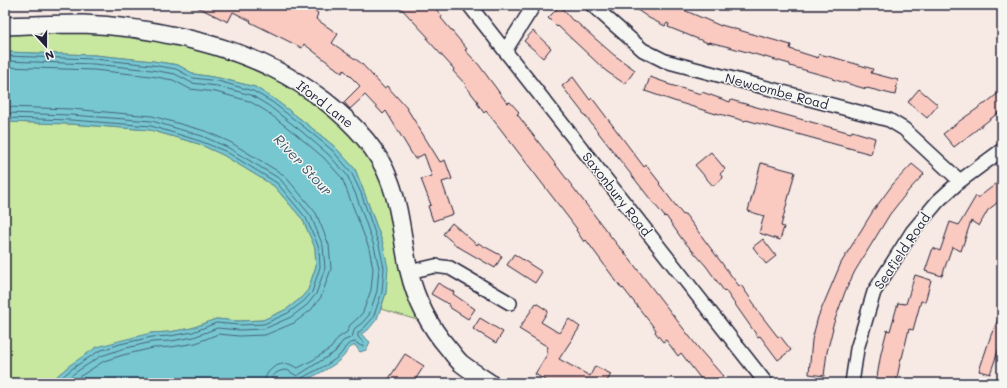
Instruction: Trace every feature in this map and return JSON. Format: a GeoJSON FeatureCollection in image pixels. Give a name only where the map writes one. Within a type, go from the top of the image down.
{"type":"FeatureCollection","features":[{"type":"Feature","properties":{"kind":"street","name":"Saxonbury Road"},"geometry":{"type":"LineString","coordinates":[[469,5],[766,383]]}},
{"type":"Feature","properties":{"kind":"street"},"geometry":{"type":"LineString","coordinates":[[505,51],[534,5]]}},
{"type":"Feature","properties":{"kind":"street","name":"Newcombe Road"},"geometry":{"type":"LineString","coordinates":[[592,5],[643,50],[665,62],[889,120],[904,129],[960,181]]}},
{"type":"Feature","properties":{"kind":"street","name":"Iford Lane"},"geometry":{"type":"LineString","coordinates":[[5,26],[83,24],[130,28],[165,34],[230,50],[273,68],[310,90],[343,115],[364,136],[379,158],[388,177],[397,204],[409,272],[420,306],[436,334],[462,363],[490,383]]}},
{"type":"Feature","properties":{"kind":"street","name":"Seafield Road"},"geometry":{"type":"LineString","coordinates":[[852,383],[857,349],[874,292],[912,232],[938,201],[960,181],[1002,150]]}},
{"type":"Feature","properties":{"kind":"street"},"geometry":{"type":"LineString","coordinates":[[409,272],[435,266],[450,268],[510,303]]}},
{"type":"Feature","properties":{"kind":"green space"},"geometry":{"type":"Polygon","coordinates":[[[5,26],[165,34],[310,90],[379,158],[430,324],[381,309],[386,293],[383,244],[355,169],[335,147],[274,99],[255,87],[219,78],[194,74],[178,65],[95,55],[5,52],[5,26]]]}},
{"type":"Feature","properties":{"kind":"green space"},"geometry":{"type":"Polygon","coordinates":[[[5,122],[70,124],[150,130],[199,144],[223,155],[274,186],[303,220],[315,248],[316,266],[308,290],[301,298],[287,309],[263,320],[239,321],[216,319],[192,328],[151,333],[70,365],[49,383],[5,383],[5,122]]]}},
{"type":"Feature","properties":{"kind":"water","name":"River Stour"},"geometry":{"type":"Polygon","coordinates":[[[5,52],[95,55],[153,61],[178,65],[194,74],[219,78],[255,87],[274,99],[335,147],[355,169],[383,244],[388,268],[386,293],[377,319],[368,330],[361,334],[370,342],[366,350],[360,352],[355,345],[352,346],[334,365],[304,381],[304,383],[288,383],[286,379],[275,383],[49,383],[70,365],[97,347],[151,333],[192,328],[216,319],[239,321],[263,320],[287,309],[301,298],[308,290],[316,266],[315,248],[303,220],[274,186],[223,155],[199,144],[150,130],[70,124],[5,122],[5,52]]]}},
{"type":"Feature","properties":{"kind":"building"},"geometry":{"type":"Polygon","coordinates":[[[193,5],[308,5],[307,8],[318,13],[316,19],[338,34],[332,43],[361,63],[384,88],[387,86],[406,107],[440,162],[445,160],[452,179],[442,182],[453,214],[433,221],[428,206],[431,205],[421,179],[432,176],[424,154],[415,159],[386,111],[383,114],[365,95],[350,109],[344,102],[360,86],[344,70],[342,73],[304,44],[302,48],[233,12],[228,22],[193,5]]]}},
{"type":"Feature","properties":{"kind":"building"},"geometry":{"type":"Polygon","coordinates":[[[398,5],[432,5],[442,16],[441,18],[467,49],[465,50],[479,65],[507,103],[510,102],[519,112],[517,114],[608,233],[700,350],[723,376],[714,383],[704,383],[681,353],[678,356],[666,340],[663,342],[655,332],[656,330],[623,288],[622,289],[586,240],[584,242],[576,230],[577,229],[499,127],[486,111],[484,113],[466,85],[453,71],[454,69],[427,39],[428,37],[398,5]]]}},
{"type":"Feature","properties":{"kind":"building"},"geometry":{"type":"Polygon","coordinates":[[[630,5],[672,5],[721,26],[791,45],[790,49],[818,58],[819,54],[873,69],[871,73],[898,80],[895,95],[866,89],[790,66],[790,64],[729,47],[708,43],[668,27],[669,24],[667,23],[665,26],[649,18],[630,5]]]}},
{"type":"Feature","properties":{"kind":"building"},"geometry":{"type":"Polygon","coordinates":[[[560,6],[573,21],[574,20],[614,55],[635,70],[625,84],[606,71],[548,18],[560,6]]]}},
{"type":"Feature","properties":{"kind":"building"},"geometry":{"type":"Polygon","coordinates":[[[533,31],[551,48],[543,58],[524,41],[533,31]]]}},
{"type":"Feature","properties":{"kind":"building"},"geometry":{"type":"Polygon","coordinates":[[[573,77],[590,100],[592,98],[644,167],[646,165],[660,183],[659,184],[683,215],[685,214],[739,286],[741,285],[755,305],[754,306],[778,337],[780,336],[791,350],[778,360],[760,336],[758,337],[725,290],[724,291],[706,266],[682,239],[666,216],[665,217],[651,200],[562,86],[573,77]]]}},
{"type":"Feature","properties":{"kind":"building"},"geometry":{"type":"Polygon","coordinates":[[[650,77],[667,84],[701,94],[702,92],[730,102],[731,100],[851,133],[852,131],[875,138],[871,154],[746,120],[716,114],[645,91],[650,77]]]}},
{"type":"Feature","properties":{"kind":"building"},"geometry":{"type":"Polygon","coordinates":[[[919,89],[938,105],[927,118],[908,102],[919,89]]]}},
{"type":"Feature","properties":{"kind":"building"},"geometry":{"type":"Polygon","coordinates":[[[1002,90],[1002,110],[954,147],[943,134],[1002,90]]]}},
{"type":"Feature","properties":{"kind":"building"},"geometry":{"type":"Polygon","coordinates":[[[711,152],[725,169],[720,174],[723,178],[713,186],[695,165],[711,152]]]}},
{"type":"Feature","properties":{"kind":"building"},"geometry":{"type":"Polygon","coordinates":[[[761,163],[795,172],[781,226],[784,227],[780,240],[759,233],[764,216],[748,211],[761,163]]]}},
{"type":"Feature","properties":{"kind":"building"},"geometry":{"type":"Polygon","coordinates":[[[912,164],[924,174],[890,214],[855,271],[845,292],[832,328],[824,376],[809,374],[812,340],[818,317],[841,263],[873,211],[893,184],[912,164]]]}},
{"type":"Feature","properties":{"kind":"building"},"geometry":{"type":"Polygon","coordinates":[[[1002,179],[1002,199],[988,210],[979,226],[971,221],[961,251],[952,247],[942,276],[925,271],[933,248],[940,251],[950,222],[959,225],[976,196],[978,198],[1002,179]]]}},
{"type":"Feature","properties":{"kind":"building"},"geometry":{"type":"Polygon","coordinates":[[[452,223],[477,245],[478,243],[502,256],[495,268],[457,246],[443,234],[452,223]]]}},
{"type":"Feature","properties":{"kind":"building"},"geometry":{"type":"Polygon","coordinates":[[[763,239],[776,256],[766,264],[753,247],[763,239]]]}},
{"type":"Feature","properties":{"kind":"building"},"geometry":{"type":"Polygon","coordinates":[[[514,254],[542,272],[535,283],[507,265],[514,254]]]}},
{"type":"Feature","properties":{"kind":"building"},"geometry":{"type":"Polygon","coordinates":[[[915,275],[931,280],[925,302],[921,301],[913,330],[909,329],[896,383],[876,383],[881,353],[887,330],[890,331],[898,303],[906,304],[915,275]]]}},
{"type":"Feature","properties":{"kind":"building"},"geometry":{"type":"Polygon","coordinates":[[[438,283],[454,292],[453,294],[475,309],[468,319],[449,307],[450,305],[431,294],[438,283]]]}},
{"type":"Feature","properties":{"kind":"building"},"geometry":{"type":"Polygon","coordinates":[[[536,303],[548,311],[541,322],[559,333],[569,319],[580,327],[559,359],[590,376],[595,366],[611,374],[606,383],[550,383],[535,374],[548,353],[546,352],[548,347],[519,329],[536,303]]]}},
{"type":"Feature","properties":{"kind":"building"},"geometry":{"type":"Polygon","coordinates":[[[1002,311],[1002,340],[990,374],[979,371],[991,335],[1002,311]]]}},
{"type":"Feature","properties":{"kind":"building"},"geometry":{"type":"Polygon","coordinates":[[[480,318],[503,332],[496,343],[473,329],[480,318]]]}},
{"type":"Feature","properties":{"kind":"building"},"geometry":{"type":"Polygon","coordinates":[[[405,354],[424,366],[413,383],[386,383],[405,354]]]}}]}
